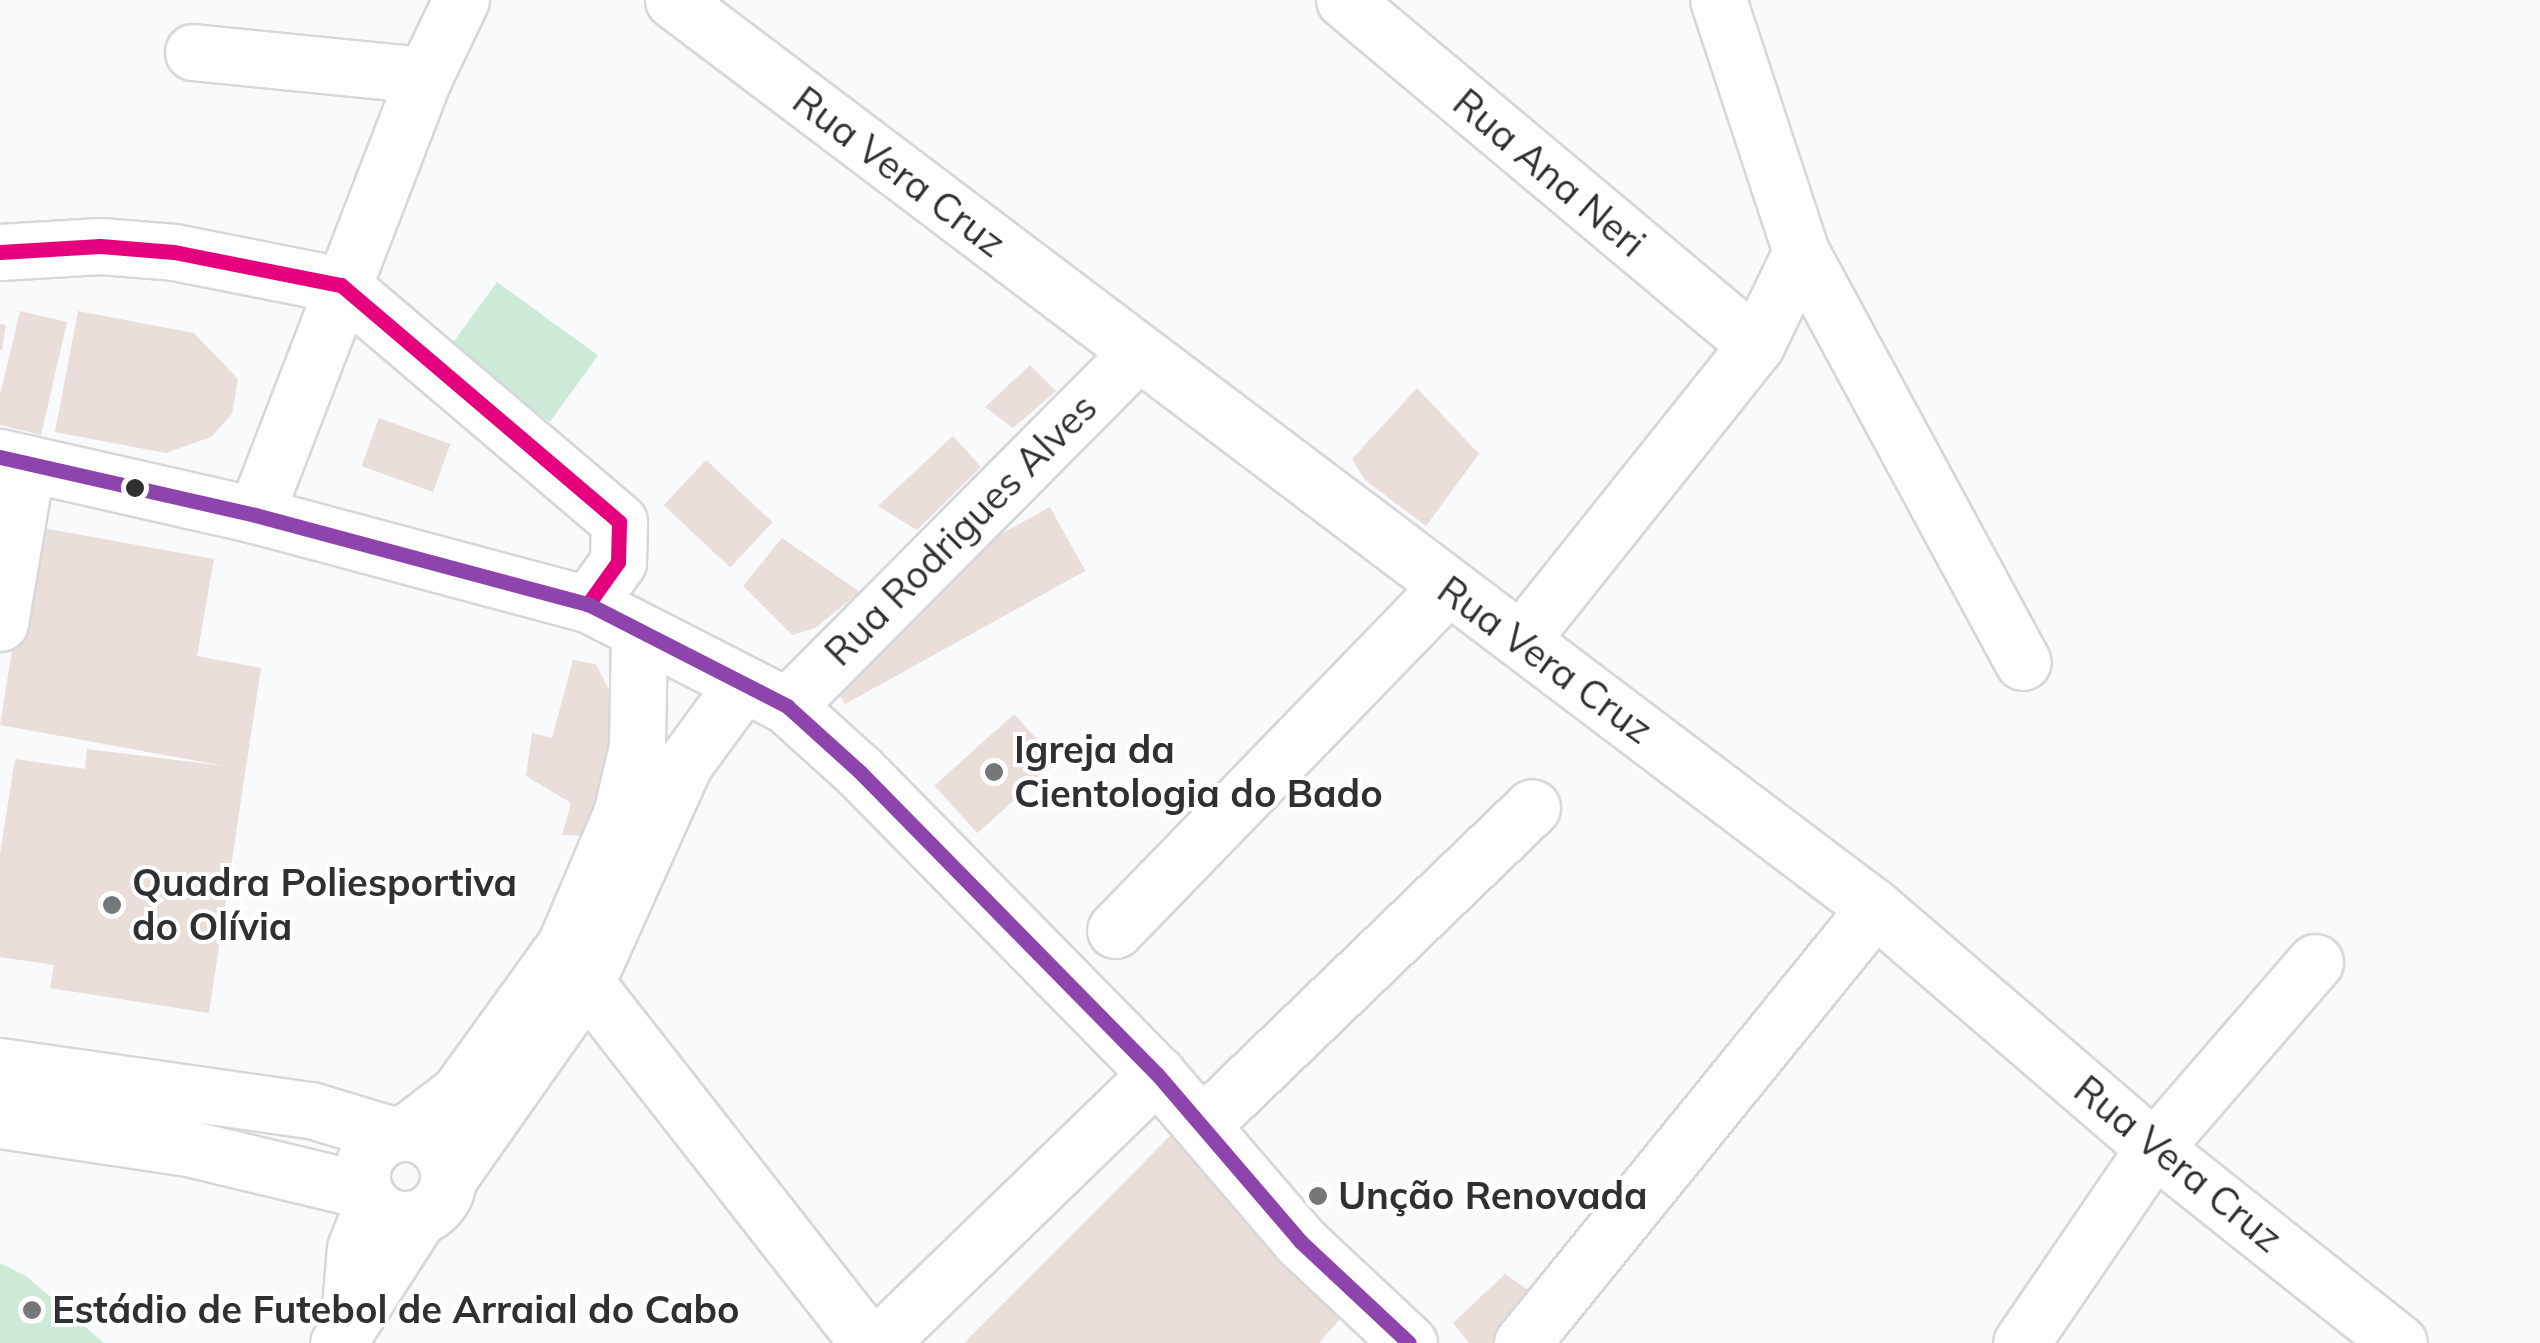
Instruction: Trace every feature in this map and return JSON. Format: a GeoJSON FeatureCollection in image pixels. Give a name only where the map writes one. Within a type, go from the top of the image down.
{"type":"FeatureCollection","features":[{"type":"Feature","properties":{"kind":"street"},"geometry":{"type":"LineString","coordinates":[[255,515],[341,285],[425,76],[461,0]]}},
{"type":"Feature","properties":{"kind":"street","name":"Rua Vera Cruz"},"geometry":{"type":"LineString","coordinates":[[673,0],[1446,588],[1523,637],[1875,908],[2154,1148],[2398,1343]]}},
{"type":"Feature","properties":{"kind":"street","name":"Rua Ana Neri"},"geometry":{"type":"LineString","coordinates":[[1344,0],[1756,345]]}},
{"type":"Feature","properties":{"kind":"street"},"geometry":{"type":"LineString","coordinates":[[1718,0],[1801,252],[2023,662]]}},
{"type":"Feature","properties":{"kind":"street"},"geometry":{"type":"LineString","coordinates":[[193,52],[425,76]]}},
{"type":"Feature","properties":{"kind":"street"},"geometry":{"type":"LineString","coordinates":[[0,252],[100,246],[174,252],[341,285],[619,522],[618,562],[588,604]]}},
{"type":"Feature","properties":{"kind":"street"},"geometry":{"type":"LineString","coordinates":[[1523,637],[1756,345],[1801,252]]}},
{"type":"Feature","properties":{"kind":"street","name":"Rua Rodrigues Alves"},"geometry":{"type":"LineString","coordinates":[[344,1331],[355,1248],[401,1198],[572,969],[621,814],[661,755],[764,695],[1136,354]]}},
{"type":"Feature","properties":{"kind":"street"},"geometry":{"type":"LineString","coordinates":[[0,623],[14,460],[255,515],[588,604],[764,695],[860,772],[1157,1074],[1300,1241],[1409,1343]]}},
{"type":"Feature","properties":{"kind":"street"},"geometry":{"type":"LineString","coordinates":[[1116,930],[1446,588]]}},
{"type":"Feature","properties":{"kind":"street","name":"Rua Rodrigues Alves"},"geometry":{"type":"LineString","coordinates":[[640,632],[661,755]]}},
{"type":"Feature","properties":{"kind":"street"},"geometry":{"type":"LineString","coordinates":[[1202,1125],[1532,807]]}},
{"type":"Feature","properties":{"kind":"street"},"geometry":{"type":"LineString","coordinates":[[1522,1343],[1875,908]]}},
{"type":"Feature","properties":{"kind":"street"},"geometry":{"type":"LineString","coordinates":[[2021,1343],[2154,1148],[2315,962]]}},
{"type":"Feature","properties":{"kind":"street"},"geometry":{"type":"LineString","coordinates":[[572,969],[868,1343]]}},
{"type":"Feature","properties":{"kind":"street","name":"Rua Rodrigues Alves"},"geometry":{"type":"LineString","coordinates":[[401,1198],[365,1157],[458,1093],[572,969]]}},
{"type":"Feature","properties":{"kind":"street"},"geometry":{"type":"LineString","coordinates":[[0,1066],[311,1110],[438,1147],[401,1198],[222,1154],[0,1120]]}},
{"type":"Feature","properties":{"kind":"street"},"geometry":{"type":"LineString","coordinates":[[879,1343],[1157,1074]]}},
{"type":"Feature","properties":{"kind":"green space"},"geometry":{"type":"Polygon","coordinates":[[[497,282],[598,355],[550,422],[449,348],[497,282]]]}},
{"type":"Feature","properties":{"kind":"green space","name":"Estádio de Futebol de Arraial do Cabo"},"geometry":{"type":"Polygon","coordinates":[[[0,1263],[26,1276],[104,1343],[0,1343],[0,1263]]]}},
{"type":"Feature","properties":{"kind":"building"},"geometry":{"type":"Polygon","coordinates":[[[20,311],[67,322],[41,435],[0,425],[0,395],[20,311]]]}},
{"type":"Feature","properties":{"kind":"building"},"geometry":{"type":"Polygon","coordinates":[[[78,311],[194,333],[238,379],[232,414],[211,437],[166,453],[55,432],[78,311]]]}},
{"type":"Feature","properties":{"kind":"building"},"geometry":{"type":"Polygon","coordinates":[[[0,324],[6,325],[2,350],[0,350],[0,324]]]}},
{"type":"Feature","properties":{"kind":"building"},"geometry":{"type":"Polygon","coordinates":[[[1030,365],[1056,391],[1013,428],[985,407],[1030,365]]]}},
{"type":"Feature","properties":{"kind":"building"},"geometry":{"type":"Polygon","coordinates":[[[1417,388],[1479,454],[1426,526],[1365,480],[1352,459],[1417,388]]]}},
{"type":"Feature","properties":{"kind":"building"},"geometry":{"type":"Polygon","coordinates":[[[379,418],[450,444],[433,492],[362,466],[379,418]]]}},
{"type":"Feature","properties":{"kind":"building"},"geometry":{"type":"Polygon","coordinates":[[[953,436],[981,467],[917,530],[878,506],[953,436]]]}},
{"type":"Feature","properties":{"kind":"building"},"geometry":{"type":"Polygon","coordinates":[[[706,460],[773,522],[730,567],[664,505],[706,460]]]}},
{"type":"Feature","properties":{"kind":"building"},"geometry":{"type":"Polygon","coordinates":[[[1050,507],[1085,571],[845,704],[809,640],[1050,507]]]}},
{"type":"Feature","properties":{"kind":"building"},"geometry":{"type":"Polygon","coordinates":[[[32,526],[214,559],[197,656],[261,668],[209,1013],[50,988],[54,965],[0,957],[0,854],[15,759],[85,769],[87,749],[225,766],[0,725],[32,526]]]}},
{"type":"Feature","properties":{"kind":"building"},"geometry":{"type":"Polygon","coordinates":[[[782,538],[860,592],[815,628],[792,635],[743,586],[782,538]]]}},
{"type":"Feature","properties":{"kind":"building"},"geometry":{"type":"Polygon","coordinates":[[[573,660],[596,664],[609,690],[608,752],[584,836],[562,835],[571,803],[526,776],[532,733],[552,738],[573,660]]]}},
{"type":"Feature","properties":{"kind":"building","name":"Igreja da Cientologia do Bado"},"geometry":{"type":"Polygon","coordinates":[[[1014,714],[1057,762],[977,833],[934,786],[1014,714]]]}},
{"type":"Feature","properties":{"kind":"building"},"geometry":{"type":"Polygon","coordinates":[[[1177,1129],[1340,1319],[1319,1343],[964,1343],[1177,1129]]]}},
{"type":"Feature","properties":{"kind":"building"},"geometry":{"type":"Polygon","coordinates":[[[1505,1274],[1534,1294],[1495,1343],[1469,1343],[1453,1323],[1505,1274]]]}},
{"type":"Feature","properties":{"kind":"transit line"},"geometry":{"type":"LineString","coordinates":[[0,252],[100,246],[174,252],[341,285],[619,522],[618,562],[588,604]]}},
{"type":"Feature","properties":{"kind":"transit line"},"geometry":{"type":"LineString","coordinates":[[0,457],[255,515],[588,604],[787,706],[860,772],[1157,1074],[1300,1241],[1409,1343]]}},
{"type":"Feature","properties":{"kind":"place","name":"Igreja da Cientologia do Bado"},"geometry":{"type":"Point","coordinates":[994,772]}},
{"type":"Feature","properties":{"kind":"place","name":"Quadra Poliesportiva do Olívia"},"geometry":{"type":"Point","coordinates":[112,905]}},
{"type":"Feature","properties":{"kind":"place","name":"Unção Renovada"},"geometry":{"type":"Point","coordinates":[1318,1196]}},
{"type":"Feature","properties":{"kind":"place","name":"Estádio de Futebol de Arraial do Cabo"},"geometry":{"type":"Point","coordinates":[32,1310]}}]}
